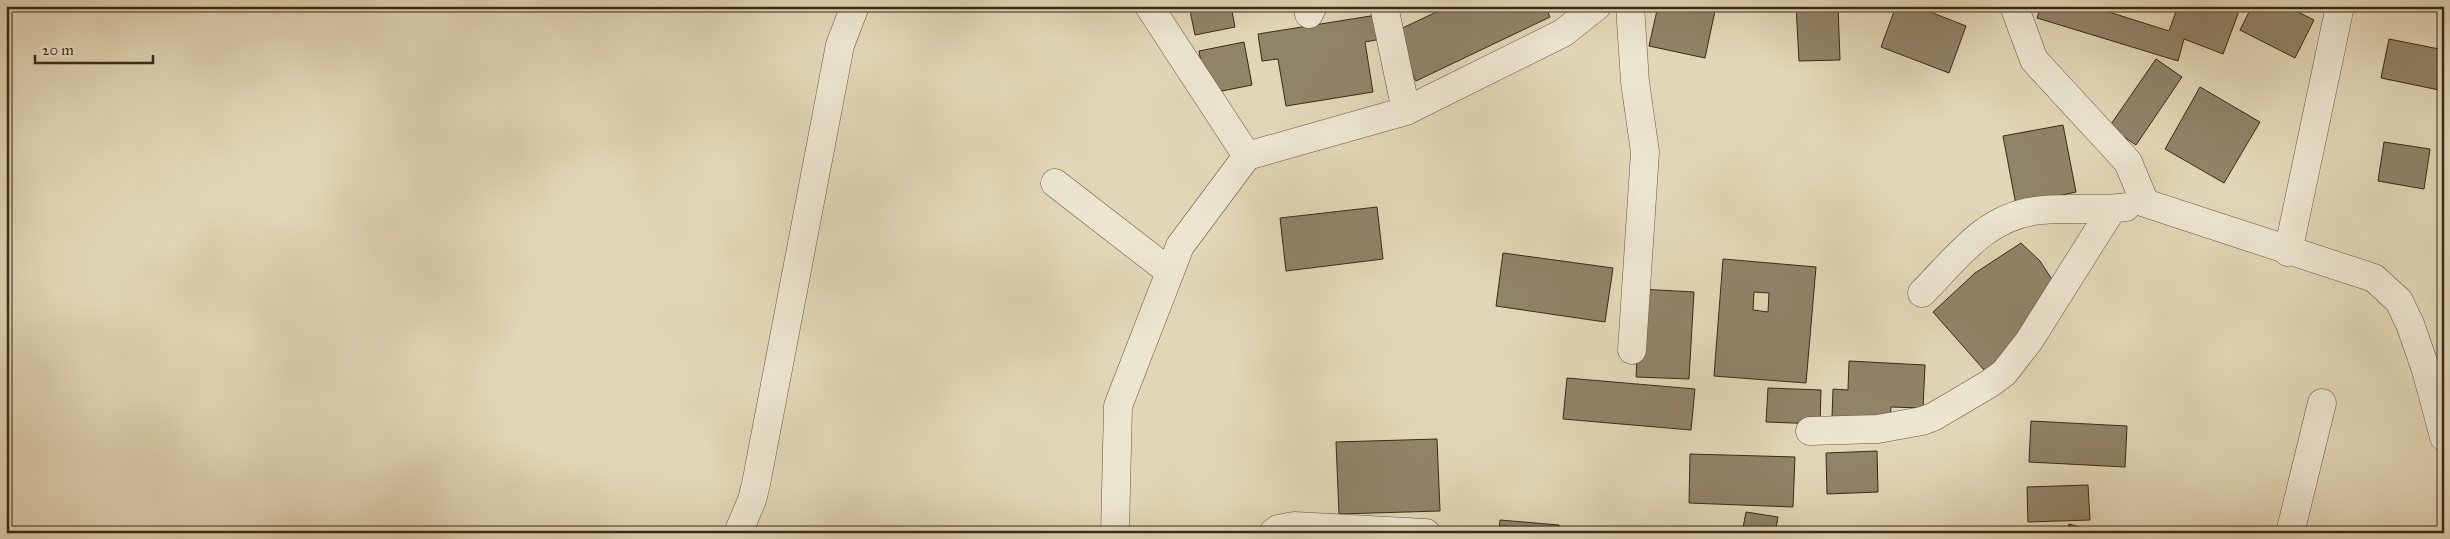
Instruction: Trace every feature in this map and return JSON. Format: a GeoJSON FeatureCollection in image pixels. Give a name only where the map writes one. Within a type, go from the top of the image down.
{"type":"FeatureCollection","features":[{"type":"Feature","properties":{"kind":"street"},"geometry":{"type":"LineString","coordinates":[[738,533],[752,500],[756,484],[840,45],[855,6]]}},
{"type":"Feature","properties":{"kind":"street"},"geometry":{"type":"LineString","coordinates":[[1150,6],[1247,156]]}},
{"type":"Feature","properties":{"kind":"street"},"geometry":{"type":"LineString","coordinates":[[1384,6],[1406,112]]}},
{"type":"Feature","properties":{"kind":"street"},"geometry":{"type":"LineString","coordinates":[[1115,533],[1118,406],[1180,246],[1247,156],[1406,112],[1563,33],[1598,6]]}},
{"type":"Feature","properties":{"kind":"street"},"geometry":{"type":"LineString","coordinates":[[1630,6],[1635,82],[1645,152],[1632,350]]}},
{"type":"Feature","properties":{"kind":"street"},"geometry":{"type":"LineString","coordinates":[[2014,6],[2034,60],[2128,162],[2145,203]]}},
{"type":"Feature","properties":{"kind":"street"},"geometry":{"type":"LineString","coordinates":[[2288,252],[2340,6]]}},
{"type":"Feature","properties":{"kind":"street"},"geometry":{"type":"LineString","coordinates":[[1055,183],[1170,272]]}},
{"type":"Feature","properties":{"kind":"street"},"geometry":{"type":"LineString","coordinates":[[1922,293],[1983,230],[2009,216],[2035,210],[2112,209],[2145,203],[2288,252],[2374,278],[2399,301],[2410,324],[2426,370],[2444,436]]}},
{"type":"Feature","properties":{"kind":"street"},"geometry":{"type":"LineString","coordinates":[[1810,432],[1878,429],[1922,421],[1933,417],[1989,384],[2004,372],[2030,340],[2112,209]]}},
{"type":"Feature","properties":{"kind":"street"},"geometry":{"type":"LineString","coordinates":[[2290,533],[2322,403]]}},
{"type":"Feature","properties":{"kind":"street"},"geometry":{"type":"LineString","coordinates":[[1272,533],[1278,528],[1294,526],[1426,533]]}},
{"type":"Feature","properties":{"kind":"building"},"geometry":{"type":"Polygon","coordinates":[[[1189,6],[1231,6],[1235,27],[1195,35],[1189,6]]]}},
{"type":"Feature","properties":{"kind":"building"},"geometry":{"type":"Polygon","coordinates":[[[1449,6],[1545,6],[1550,17],[1416,81],[1392,33],[1449,6]]]}},
{"type":"Feature","properties":{"kind":"building"},"geometry":{"type":"Polygon","coordinates":[[[1658,6],[1716,6],[1705,58],[1649,46],[1658,6]]]}},
{"type":"Feature","properties":{"kind":"building"},"geometry":{"type":"Polygon","coordinates":[[[1796,6],[1838,6],[1840,60],[1799,61],[1796,6]]]}},
{"type":"Feature","properties":{"kind":"building"},"geometry":{"type":"Polygon","coordinates":[[[1896,6],[1915,6],[1966,26],[1949,73],[1881,47],[1896,6]]]}},
{"type":"Feature","properties":{"kind":"building"},"geometry":{"type":"Polygon","coordinates":[[[2041,6],[2090,6],[2169,31],[2178,6],[2241,6],[2223,54],[2184,39],[2178,61],[2037,18],[2041,6]]]}},
{"type":"Feature","properties":{"kind":"building"},"geometry":{"type":"Polygon","coordinates":[[[2252,6],[2286,6],[2314,20],[2295,58],[2240,30],[2252,6]]]}},
{"type":"Feature","properties":{"kind":"building"},"geometry":{"type":"Polygon","coordinates":[[[1377,15],[1381,39],[1365,42],[1373,92],[1286,106],[1278,59],[1262,61],[1258,34],[1377,15]]]}},
{"type":"Feature","properties":{"kind":"building"},"geometry":{"type":"Polygon","coordinates":[[[2389,39],[2444,50],[2444,91],[2381,78],[2389,39]]]}},
{"type":"Feature","properties":{"kind":"building"},"geometry":{"type":"Polygon","coordinates":[[[1244,42],[1252,85],[1207,94],[1199,51],[1244,42]]]}},
{"type":"Feature","properties":{"kind":"building"},"geometry":{"type":"Polygon","coordinates":[[[2156,59],[2182,77],[2136,145],[2109,127],[2156,59]]]}},
{"type":"Feature","properties":{"kind":"building"},"geometry":{"type":"Polygon","coordinates":[[[2200,87],[2260,122],[2224,183],[2165,149],[2200,87]]]}},
{"type":"Feature","properties":{"kind":"building"},"geometry":{"type":"Polygon","coordinates":[[[2063,125],[2076,192],[2016,205],[2003,136],[2063,125]]]}},
{"type":"Feature","properties":{"kind":"building"},"geometry":{"type":"Polygon","coordinates":[[[2384,142],[2430,149],[2424,189],[2378,181],[2384,142]]]}},
{"type":"Feature","properties":{"kind":"building"},"geometry":{"type":"Polygon","coordinates":[[[1377,207],[1383,259],[1286,271],[1280,218],[1377,207]]]}},
{"type":"Feature","properties":{"kind":"building"},"geometry":{"type":"Polygon","coordinates":[[[2021,243],[2040,261],[2055,284],[1992,379],[1933,312],[1975,273],[2021,243]]]}},
{"type":"Feature","properties":{"kind":"building"},"geometry":{"type":"Polygon","coordinates":[[[1503,253],[1613,268],[1605,322],[1496,306],[1503,253]]]}},
{"type":"Feature","properties":{"kind":"building"},"geometry":{"type":"Polygon","coordinates":[[[1723,259],[1816,267],[1806,383],[1714,376],[1723,259]],[[1754,292],[1753,310],[1768,312],[1769,293],[1754,292]]]}},
{"type":"Feature","properties":{"kind":"building"},"geometry":{"type":"Polygon","coordinates":[[[1640,289],[1694,292],[1689,379],[1636,377],[1640,289]]]}},
{"type":"Feature","properties":{"kind":"building"},"geometry":{"type":"Polygon","coordinates":[[[1849,361],[1925,365],[1923,408],[1891,407],[1890,421],[1832,418],[1833,389],[1848,390],[1849,361]]]}},
{"type":"Feature","properties":{"kind":"building"},"geometry":{"type":"Polygon","coordinates":[[[1567,378],[1695,389],[1691,430],[1563,419],[1567,378]]]}},
{"type":"Feature","properties":{"kind":"building"},"geometry":{"type":"Polygon","coordinates":[[[1768,388],[1821,390],[1820,424],[1766,422],[1768,388]]]}},
{"type":"Feature","properties":{"kind":"building"},"geometry":{"type":"Polygon","coordinates":[[[2031,421],[2127,426],[2125,467],[2029,462],[2031,421]]]}},
{"type":"Feature","properties":{"kind":"building"},"geometry":{"type":"Polygon","coordinates":[[[1437,439],[1440,511],[1339,514],[1336,442],[1437,439]]]}},
{"type":"Feature","properties":{"kind":"building"},"geometry":{"type":"Polygon","coordinates":[[[1877,451],[1878,492],[1827,494],[1826,453],[1877,451]]]}},
{"type":"Feature","properties":{"kind":"building"},"geometry":{"type":"Polygon","coordinates":[[[1690,454],[1795,457],[1793,507],[1689,503],[1690,454]]]}},
{"type":"Feature","properties":{"kind":"building"},"geometry":{"type":"Polygon","coordinates":[[[2088,485],[2090,520],[2028,522],[2027,487],[2088,485]]]}},
{"type":"Feature","properties":{"kind":"building"},"geometry":{"type":"Polygon","coordinates":[[[1746,512],[1778,517],[1775,533],[1742,533],[1746,512]]]}},
{"type":"Feature","properties":{"kind":"building"},"geometry":{"type":"Polygon","coordinates":[[[1500,520],[1559,525],[1558,533],[1499,533],[1500,520]]]}},
{"type":"Feature","properties":{"kind":"building"},"geometry":{"type":"Polygon","coordinates":[[[2069,524],[2100,533],[2067,533],[2069,524]]]}}]}
